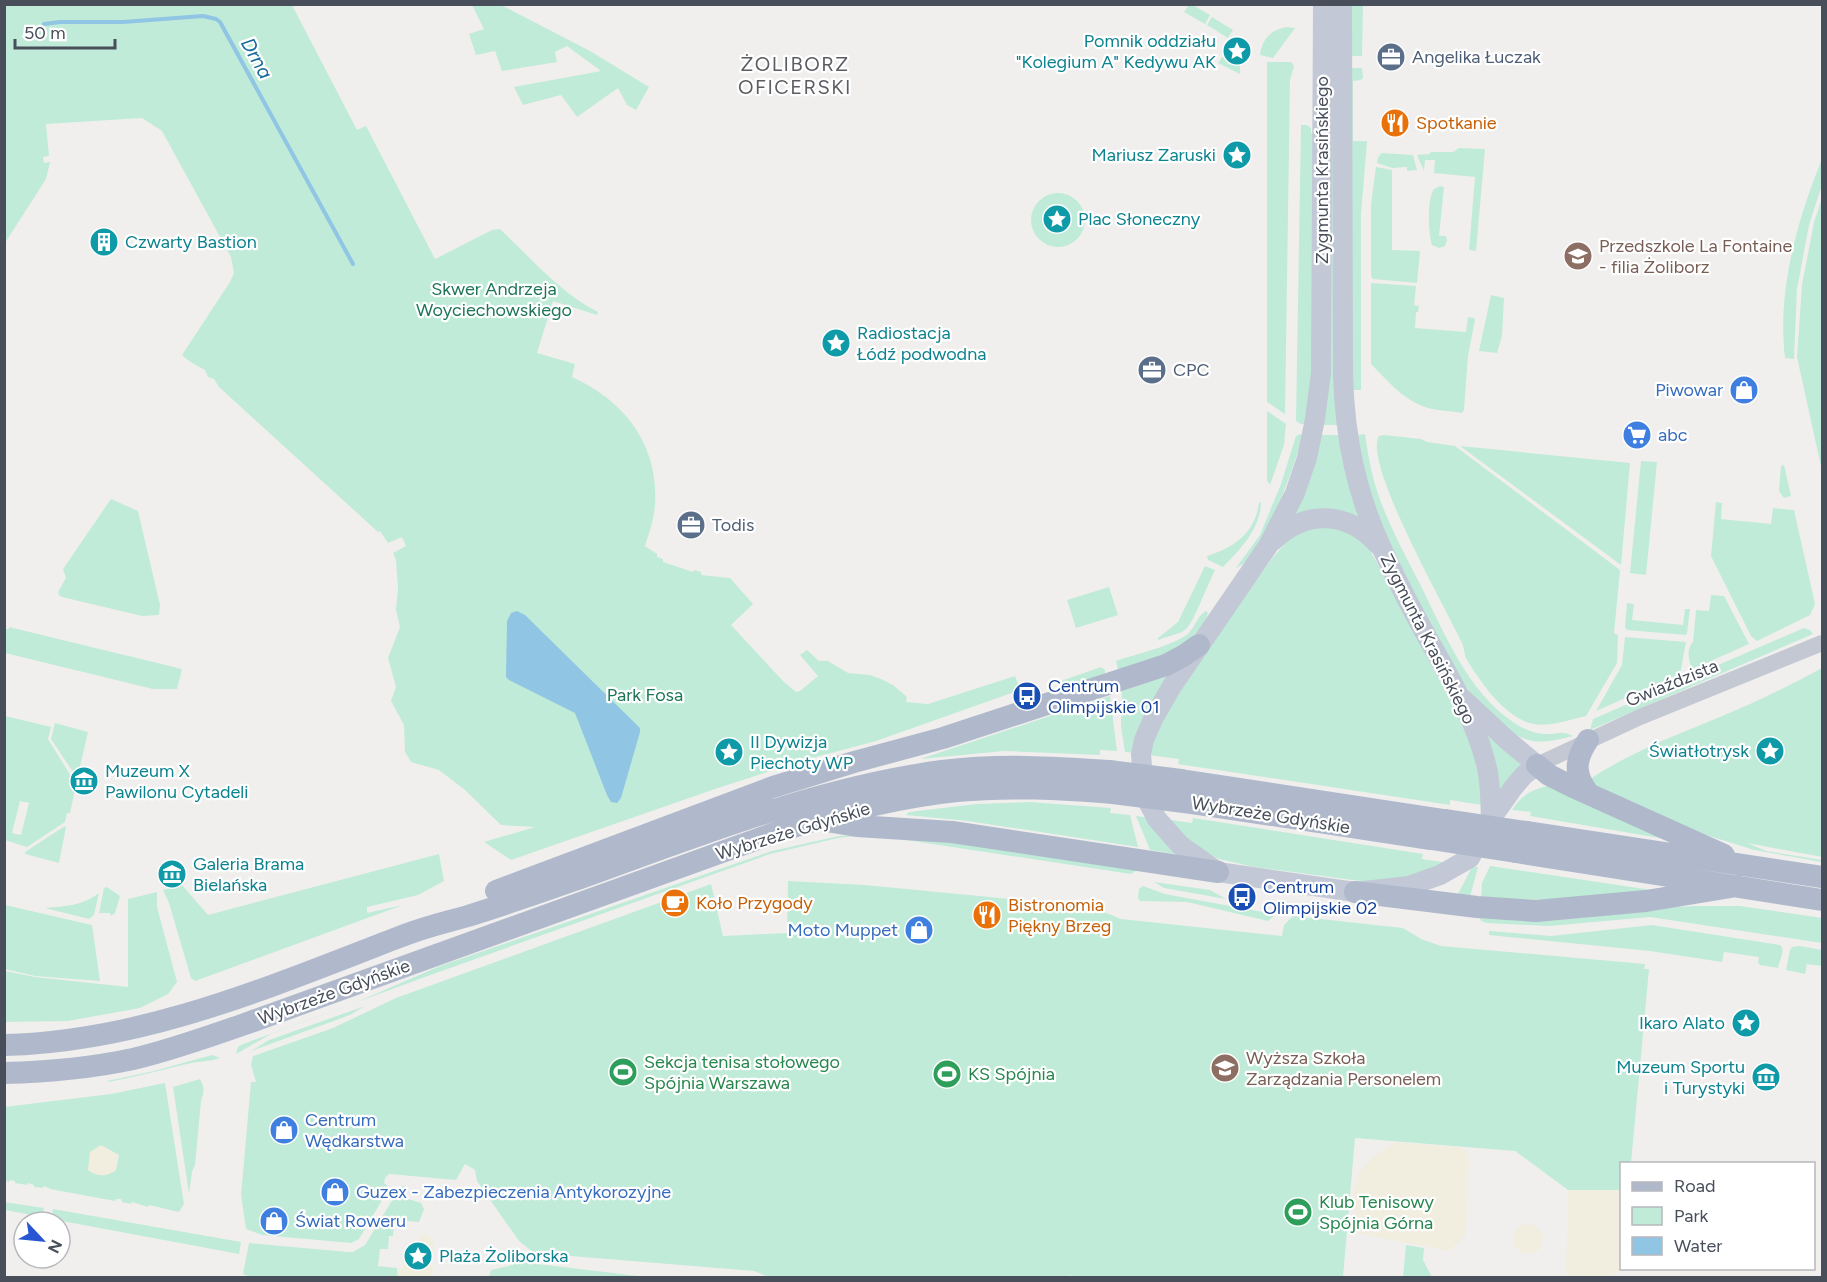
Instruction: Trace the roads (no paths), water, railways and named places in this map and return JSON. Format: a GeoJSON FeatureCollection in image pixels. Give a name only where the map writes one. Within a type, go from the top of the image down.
{"type":"FeatureCollection","features":[{"type":"Feature","properties":{"kind":"main road","name":"Zygmunta Krasińskiego"},"geometry":{"type":"LineString","coordinates":[[1333,11],[1344,403],[1352,465],[1362,499],[1383,552],[1429,641],[1462,698],[1486,761],[1491,819],[1470,858],[1440,875],[1409,886],[1355,892],[1218,872],[1180,845],[1157,819],[1145,791],[1141,764],[1144,740],[1153,719],[1198,645],[1268,546],[1295,493],[1306,458],[1315,419],[1321,373],[1333,11]]}},
{"type":"Feature","properties":{"kind":"main road"},"geometry":{"type":"LineString","coordinates":[[1268,546],[1282,533],[1302,522],[1330,518],[1347,522],[1365,533],[1383,552]]}},
{"type":"Feature","properties":{"kind":"main road"},"geometry":{"type":"LineString","coordinates":[[428,926],[461,906],[500,890],[773,787],[854,762],[917,746],[1166,665],[1198,645]]}},
{"type":"Feature","properties":{"kind":"main road"},"geometry":{"type":"LineString","coordinates":[[1462,698],[1549,775],[1750,867]]}},
{"type":"Feature","properties":{"kind":"main road"},"geometry":{"type":"LineString","coordinates":[[1588,740],[1582,749],[1577,768],[1578,776],[1589,794]]}},
{"type":"Feature","properties":{"kind":"main road"},"geometry":{"type":"LineString","coordinates":[[1491,819],[1512,788],[1538,765]]}},
{"type":"Feature","properties":{"kind":"main road","name":"Wybrzeże Gdyńskie"},"geometry":{"type":"LineString","coordinates":[[4,1045],[69,1041],[170,1020],[254,992],[428,926],[468,916],[765,813],[868,784],[943,771],[1054,768],[1192,803],[1431,840],[1521,842],[1822,877]]}},
{"type":"Feature","properties":{"kind":"main road","name":"Wybrzeże Gdyńskie"},"geometry":{"type":"LineString","coordinates":[[4,1073],[51,1071],[110,1063],[183,1045],[812,821],[875,805],[957,791],[1181,780],[1444,820],[1521,842],[1737,886],[1822,900]]}},
{"type":"Feature","properties":{"kind":"main road"},"geometry":{"type":"LineString","coordinates":[[812,821],[952,832],[1218,872]]}},
{"type":"Feature","properties":{"kind":"main road"},"geometry":{"type":"LineString","coordinates":[[1355,892],[1494,909],[1536,911],[1646,901],[1737,886]]}},
{"type":"Feature","properties":{"kind":"street","name":"Gwiaździsta"},"geometry":{"type":"LineString","coordinates":[[1538,765],[1640,717],[1822,643]]}},
{"type":"Feature","properties":{"kind":"water"},"geometry":{"type":"Polygon","coordinates":[[[517,611],[525,615],[640,728],[621,798],[617,803],[611,802],[607,795],[575,713],[506,677],[507,621],[511,613],[517,611]]]}},
{"type":"Feature","properties":{"kind":"waterway","name":"Drna"},"geometry":{"type":"LineString","coordinates":[[44,24],[123,22],[203,16],[220,22],[353,264]]}},
{"type":"Feature","properties":{"kind":"place","name":"Pomnik oddziału \"Kolegium A\" Kedywu AK"},"geometry":{"type":"Point","coordinates":[1237,51]}},
{"type":"Feature","properties":{"kind":"place","name":"Angelika Łuczak"},"geometry":{"type":"Point","coordinates":[1391,57]}},
{"type":"Feature","properties":{"kind":"place","name":"Spotkanie"},"geometry":{"type":"Point","coordinates":[1395,123]}},
{"type":"Feature","properties":{"kind":"place","name":"Mariusz Zaruski"},"geometry":{"type":"Point","coordinates":[1237,155]}},
{"type":"Feature","properties":{"kind":"place","name":"Plac Słoneczny"},"geometry":{"type":"Point","coordinates":[1057,219]}},
{"type":"Feature","properties":{"kind":"place","name":"Czwarty Bastion"},"geometry":{"type":"Point","coordinates":[104,242]}},
{"type":"Feature","properties":{"kind":"place","name":"Przedszkole La Fontaine - filia Żoliborz"},"geometry":{"type":"Point","coordinates":[1578,256]}},
{"type":"Feature","properties":{"kind":"place","name":"Radiostacja Łódź podwodna"},"geometry":{"type":"Point","coordinates":[836,343]}},
{"type":"Feature","properties":{"kind":"place","name":"CPC"},"geometry":{"type":"Point","coordinates":[1152,370]}},
{"type":"Feature","properties":{"kind":"place","name":"Piwowar"},"geometry":{"type":"Point","coordinates":[1744,390]}},
{"type":"Feature","properties":{"kind":"place","name":"abc"},"geometry":{"type":"Point","coordinates":[1637,435]}},
{"type":"Feature","properties":{"kind":"place","name":"Todis"},"geometry":{"type":"Point","coordinates":[691,525]}},
{"type":"Feature","properties":{"kind":"place","name":"Centrum Olimpijskie 01"},"geometry":{"type":"Point","coordinates":[1027,696]}},
{"type":"Feature","properties":{"kind":"place","name":"Światłotrysk"},"geometry":{"type":"Point","coordinates":[1770,751]}},
{"type":"Feature","properties":{"kind":"place","name":"II Dywizja Piechoty WP"},"geometry":{"type":"Point","coordinates":[729,752]}},
{"type":"Feature","properties":{"kind":"place","name":"Muzeum X Pawilonu Cytadeli"},"geometry":{"type":"Point","coordinates":[84,781]}},
{"type":"Feature","properties":{"kind":"place","name":"Galeria Brama Bielańska"},"geometry":{"type":"Point","coordinates":[172,874]}},
{"type":"Feature","properties":{"kind":"place","name":"Centrum Olimpijskie 02"},"geometry":{"type":"Point","coordinates":[1242,897]}},
{"type":"Feature","properties":{"kind":"place","name":"Koło Przygody"},"geometry":{"type":"Point","coordinates":[675,903]}},
{"type":"Feature","properties":{"kind":"place","name":"Bistronomia Piękny Brzeg"},"geometry":{"type":"Point","coordinates":[987,915]}},
{"type":"Feature","properties":{"kind":"place","name":"Moto Muppet"},"geometry":{"type":"Point","coordinates":[919,930]}},
{"type":"Feature","properties":{"kind":"place","name":"Ikaro Alato"},"geometry":{"type":"Point","coordinates":[1746,1023]}},
{"type":"Feature","properties":{"kind":"place","name":"Wyższa Szkoła Zarządzania Personelem"},"geometry":{"type":"Point","coordinates":[1225,1068]}},
{"type":"Feature","properties":{"kind":"place","name":"Sekcja tenisa stołowego Spójnia Warszawa"},"geometry":{"type":"Point","coordinates":[623,1072]}},
{"type":"Feature","properties":{"kind":"place","name":"KS Spójnia"},"geometry":{"type":"Point","coordinates":[947,1074]}},
{"type":"Feature","properties":{"kind":"place","name":"Muzeum Sportu i Turystyki"},"geometry":{"type":"Point","coordinates":[1766,1077]}},
{"type":"Feature","properties":{"kind":"place","name":"Centrum Wędkarstwa"},"geometry":{"type":"Point","coordinates":[284,1130]}},
{"type":"Feature","properties":{"kind":"place","name":"Guzex - Zabezpieczenia Antykorozyjne"},"geometry":{"type":"Point","coordinates":[335,1192]}},
{"type":"Feature","properties":{"kind":"place","name":"Klub Tenisowy Spójnia Górna"},"geometry":{"type":"Point","coordinates":[1298,1212]}},
{"type":"Feature","properties":{"kind":"place","name":"Świat Roweru"},"geometry":{"type":"Point","coordinates":[274,1221]}},
{"type":"Feature","properties":{"kind":"place","name":"Plaża Żoliborska"},"geometry":{"type":"Point","coordinates":[418,1256]}},
{"type":"Feature","properties":{"kind":"district","name":"ŻOLIBORZ OFICERSKI"},"geometry":{"type":"Point","coordinates":[795,76]}},
{"type":"Feature","properties":{"kind":"park label","name":"Skwer Andrzeja Woyciechowskiego"},"geometry":{"type":"Point","coordinates":[494,299]}},
{"type":"Feature","properties":{"kind":"park label","name":"Park Fosa"},"geometry":{"type":"Point","coordinates":[645,695]}}]}
